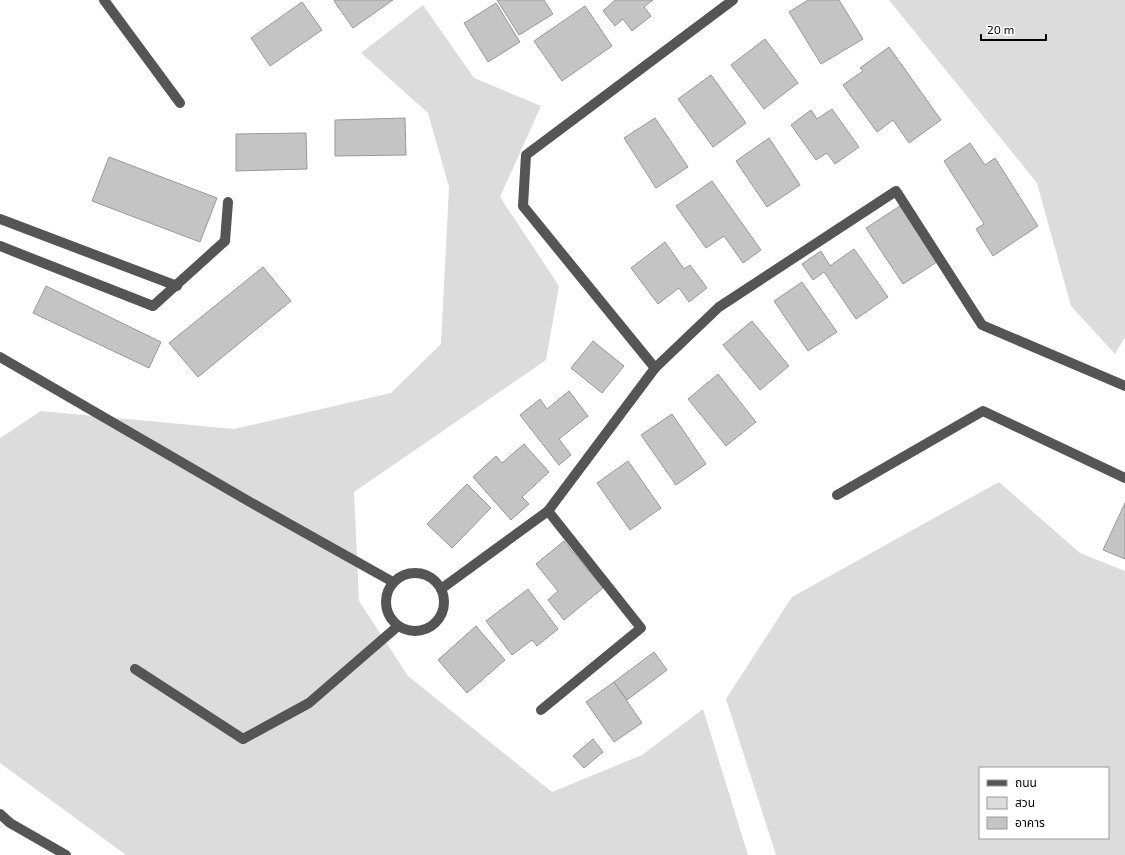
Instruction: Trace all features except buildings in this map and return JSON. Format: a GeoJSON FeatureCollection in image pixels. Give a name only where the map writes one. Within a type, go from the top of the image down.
{"type":"FeatureCollection","features":[{"type":"Feature","properties":{"kind":"street"},"geometry":{"type":"LineString","coordinates":[[104,0],[180,103]]}},
{"type":"Feature","properties":{"kind":"street"},"geometry":{"type":"LineString","coordinates":[[655,368],[523,206],[526,154],[733,0]]}},
{"type":"Feature","properties":{"kind":"street"},"geometry":{"type":"LineString","coordinates":[[441,589],[548,511],[655,368],[719,307],[896,191],[982,325],[1125,386]]}},
{"type":"Feature","properties":{"kind":"street"},"geometry":{"type":"LineString","coordinates":[[0,246],[153,306],[177,286],[225,241],[228,202]]}},
{"type":"Feature","properties":{"kind":"street"},"geometry":{"type":"LineString","coordinates":[[0,219],[177,286]]}},
{"type":"Feature","properties":{"kind":"street"},"geometry":{"type":"LineString","coordinates":[[0,357],[250,502],[393,582]]}},
{"type":"Feature","properties":{"kind":"street"},"geometry":{"type":"LineString","coordinates":[[837,495],[983,411],[1125,478]]}},
{"type":"Feature","properties":{"kind":"street"},"geometry":{"type":"LineString","coordinates":[[541,710],[641,628],[548,511]]}},
{"type":"Feature","properties":{"kind":"street"},"geometry":{"type":"LineString","coordinates":[[412,572],[422,574],[433,579],[441,589],[444,605],[436,622],[426,629],[416,632],[406,630],[398,626],[390,619],[385,602],[387,592],[393,582],[401,576],[412,572]]}},
{"type":"Feature","properties":{"kind":"street"},"geometry":{"type":"LineString","coordinates":[[135,669],[243,739],[309,703],[398,626]]}},
{"type":"Feature","properties":{"kind":"street"},"geometry":{"type":"LineString","coordinates":[[0,814],[10,824],[66,855]]}},
{"type":"Feature","properties":{"kind":"green space"},"geometry":{"type":"Polygon","coordinates":[[[889,0],[1125,0],[1125,337],[1115,354],[1071,306],[1037,183],[889,0]]]}},
{"type":"Feature","properties":{"kind":"green space"},"geometry":{"type":"Polygon","coordinates":[[[423,5],[474,78],[541,106],[500,197],[559,286],[546,360],[354,492],[359,601],[408,676],[552,792],[642,755],[703,709],[748,855],[126,855],[0,763],[0,438],[41,411],[234,429],[391,393],[441,344],[449,187],[428,113],[361,53],[423,5]]]}},
{"type":"Feature","properties":{"kind":"green space"},"geometry":{"type":"Polygon","coordinates":[[[999,482],[1080,553],[1125,571],[1125,855],[776,855],[726,699],[792,597],[999,482]]]}}]}
